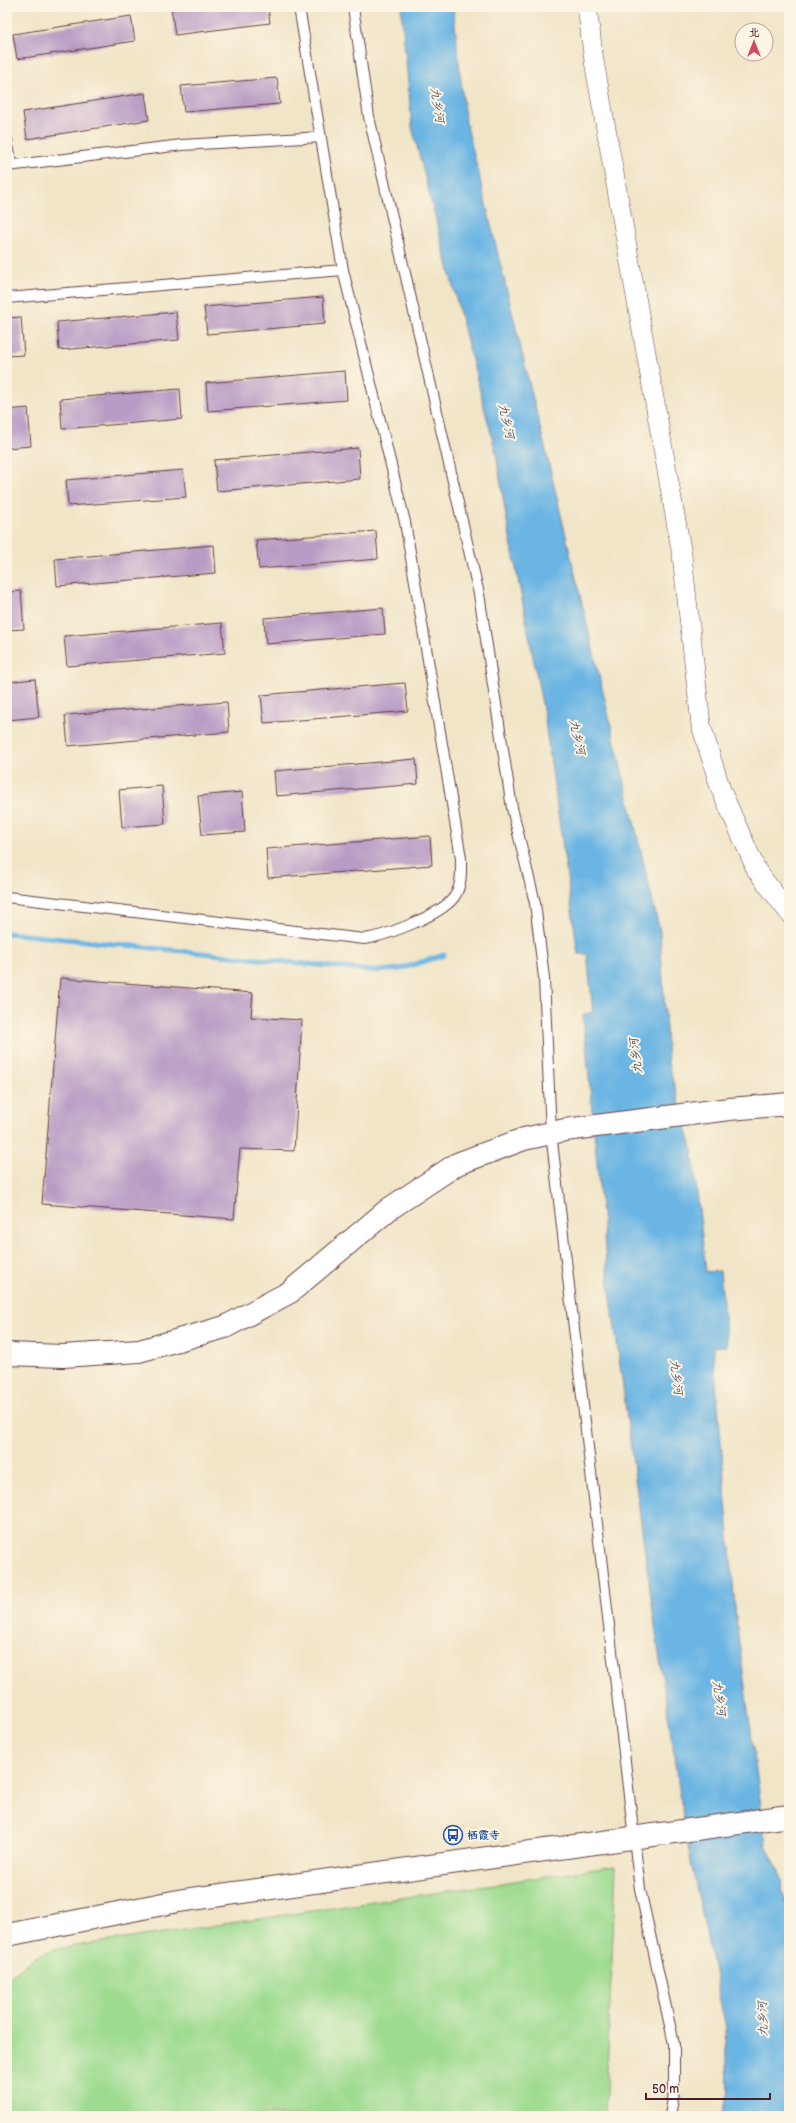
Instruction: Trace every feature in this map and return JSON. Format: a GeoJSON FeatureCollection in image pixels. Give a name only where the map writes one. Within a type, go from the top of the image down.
{"type":"FeatureCollection","features":[{"type":"Feature","properties":{"kind":"street"},"geometry":{"type":"LineString","coordinates":[[587,7],[594,61],[682,555],[700,725],[721,790],[757,871],[789,913]]}},
{"type":"Feature","properties":{"kind":"street"},"geometry":{"type":"LineString","coordinates":[[7,1354],[63,1356],[139,1351],[226,1327],[290,1292],[389,1209],[457,1164],[524,1139],[558,1132],[729,1109],[789,1104]]}},
{"type":"Feature","properties":{"kind":"street"},"geometry":{"type":"LineString","coordinates":[[7,1935],[178,1901],[634,1839],[789,1816]]}},
{"type":"Feature","properties":{"kind":"lane"},"geometry":{"type":"LineString","coordinates":[[7,897],[364,939],[380,937],[419,920],[443,907],[456,896],[461,880],[461,858],[404,522],[343,270],[299,7]]}},
{"type":"Feature","properties":{"kind":"lane"},"geometry":{"type":"LineString","coordinates":[[353,7],[369,117],[478,594],[512,808],[535,903],[544,978],[558,1132],[640,1889],[674,2044],[674,2093],[670,2116]]}},
{"type":"Feature","properties":{"kind":"lane"},"geometry":{"type":"LineString","coordinates":[[7,140],[9,166],[182,145],[321,137]]}},
{"type":"Feature","properties":{"kind":"lane"},"geometry":{"type":"LineString","coordinates":[[7,298],[343,270]]}},
{"type":"Feature","properties":{"kind":"green space"},"geometry":{"type":"Polygon","coordinates":[[[616,1866],[605,2116],[7,2116],[7,1979],[35,1956],[55,1949],[616,1866]]]}},
{"type":"Feature","properties":{"kind":"water","name":"九乡河"},"geometry":{"type":"Polygon","coordinates":[[[401,7],[453,7],[465,118],[660,932],[668,1063],[692,1148],[706,1272],[720,1271],[727,1346],[713,1347],[736,1619],[766,1845],[779,1871],[789,1923],[789,2116],[721,2116],[728,2091],[726,2028],[687,1843],[655,1627],[607,1269],[583,1015],[593,1012],[587,954],[578,954],[544,714],[506,516],[496,453],[412,127],[401,7]]]}},
{"type":"Feature","properties":{"kind":"building"},"geometry":{"type":"Polygon","coordinates":[[[171,7],[268,7],[270,23],[175,35],[171,7]]]}},
{"type":"Feature","properties":{"kind":"building"},"geometry":{"type":"Polygon","coordinates":[[[131,16],[135,41],[17,59],[13,34],[131,16]]]}},
{"type":"Feature","properties":{"kind":"building"},"geometry":{"type":"Polygon","coordinates":[[[277,78],[280,104],[184,112],[181,86],[277,78]]]}},
{"type":"Feature","properties":{"kind":"building"},"geometry":{"type":"Polygon","coordinates":[[[145,93],[149,120],[27,139],[23,112],[145,93]]]}},
{"type":"Feature","properties":{"kind":"building"},"geometry":{"type":"Polygon","coordinates":[[[323,297],[325,324],[207,334],[204,307],[323,297]]]}},
{"type":"Feature","properties":{"kind":"building"},"geometry":{"type":"Polygon","coordinates":[[[176,312],[179,340],[59,350],[57,322],[176,312]]]}},
{"type":"Feature","properties":{"kind":"building"},"geometry":{"type":"Polygon","coordinates":[[[21,317],[24,355],[7,356],[7,318],[21,317]]]}},
{"type":"Feature","properties":{"kind":"building"},"geometry":{"type":"Polygon","coordinates":[[[345,371],[347,400],[208,411],[206,383],[345,371]]]}},
{"type":"Feature","properties":{"kind":"building"},"geometry":{"type":"Polygon","coordinates":[[[180,389],[182,419],[62,429],[60,399],[180,389]]]}},
{"type":"Feature","properties":{"kind":"building"},"geometry":{"type":"Polygon","coordinates":[[[28,408],[31,446],[7,448],[7,410],[28,408]]]}},
{"type":"Feature","properties":{"kind":"building"},"geometry":{"type":"Polygon","coordinates":[[[358,448],[360,479],[217,491],[214,460],[358,448]]]}},
{"type":"Feature","properties":{"kind":"building"},"geometry":{"type":"Polygon","coordinates":[[[183,470],[186,497],[68,506],[66,480],[183,470]]]}},
{"type":"Feature","properties":{"kind":"building"},"geometry":{"type":"Polygon","coordinates":[[[376,531],[378,559],[259,569],[256,540],[376,531]]]}},
{"type":"Feature","properties":{"kind":"building"},"geometry":{"type":"Polygon","coordinates":[[[214,545],[216,573],[57,586],[55,559],[214,545]]]}},
{"type":"Feature","properties":{"kind":"building"},"geometry":{"type":"Polygon","coordinates":[[[21,591],[24,629],[7,630],[7,592],[21,591]]]}},
{"type":"Feature","properties":{"kind":"building"},"geometry":{"type":"Polygon","coordinates":[[[383,608],[385,634],[266,644],[264,618],[383,608]]]}},
{"type":"Feature","properties":{"kind":"building"},"geometry":{"type":"Polygon","coordinates":[[[222,623],[225,653],[67,666],[64,636],[222,623]]]}},
{"type":"Feature","properties":{"kind":"building"},"geometry":{"type":"Polygon","coordinates":[[[35,679],[39,717],[7,720],[7,682],[35,679]]]}},
{"type":"Feature","properties":{"kind":"building"},"geometry":{"type":"Polygon","coordinates":[[[405,683],[408,711],[264,723],[261,695],[405,683]]]}},
{"type":"Feature","properties":{"kind":"building"},"geometry":{"type":"Polygon","coordinates":[[[227,702],[229,732],[68,746],[65,715],[227,702]]]}},
{"type":"Feature","properties":{"kind":"building"},"geometry":{"type":"Polygon","coordinates":[[[416,759],[418,784],[276,796],[274,771],[416,759]]]}},
{"type":"Feature","properties":{"kind":"building"},"geometry":{"type":"Polygon","coordinates":[[[162,786],[165,824],[122,827],[119,790],[162,786]]]}},
{"type":"Feature","properties":{"kind":"building"},"geometry":{"type":"Polygon","coordinates":[[[242,792],[245,832],[202,835],[198,796],[242,792]]]}},
{"type":"Feature","properties":{"kind":"building"},"geometry":{"type":"Polygon","coordinates":[[[430,836],[432,865],[268,878],[266,849],[430,836]]]}},
{"type":"Feature","properties":{"kind":"building"},"geometry":{"type":"Polygon","coordinates":[[[60,978],[253,993],[251,1017],[302,1020],[294,1151],[240,1149],[234,1219],[42,1204],[60,978]]]}},
{"type":"Feature","properties":{"kind":"waterway"},"geometry":{"type":"LineString","coordinates":[[7,933],[375,971],[400,969],[444,955]]}},
{"type":"Feature","properties":{"kind":"place","name":"栖霞寺"},"geometry":{"type":"Point","coordinates":[453,1835]}}]}
